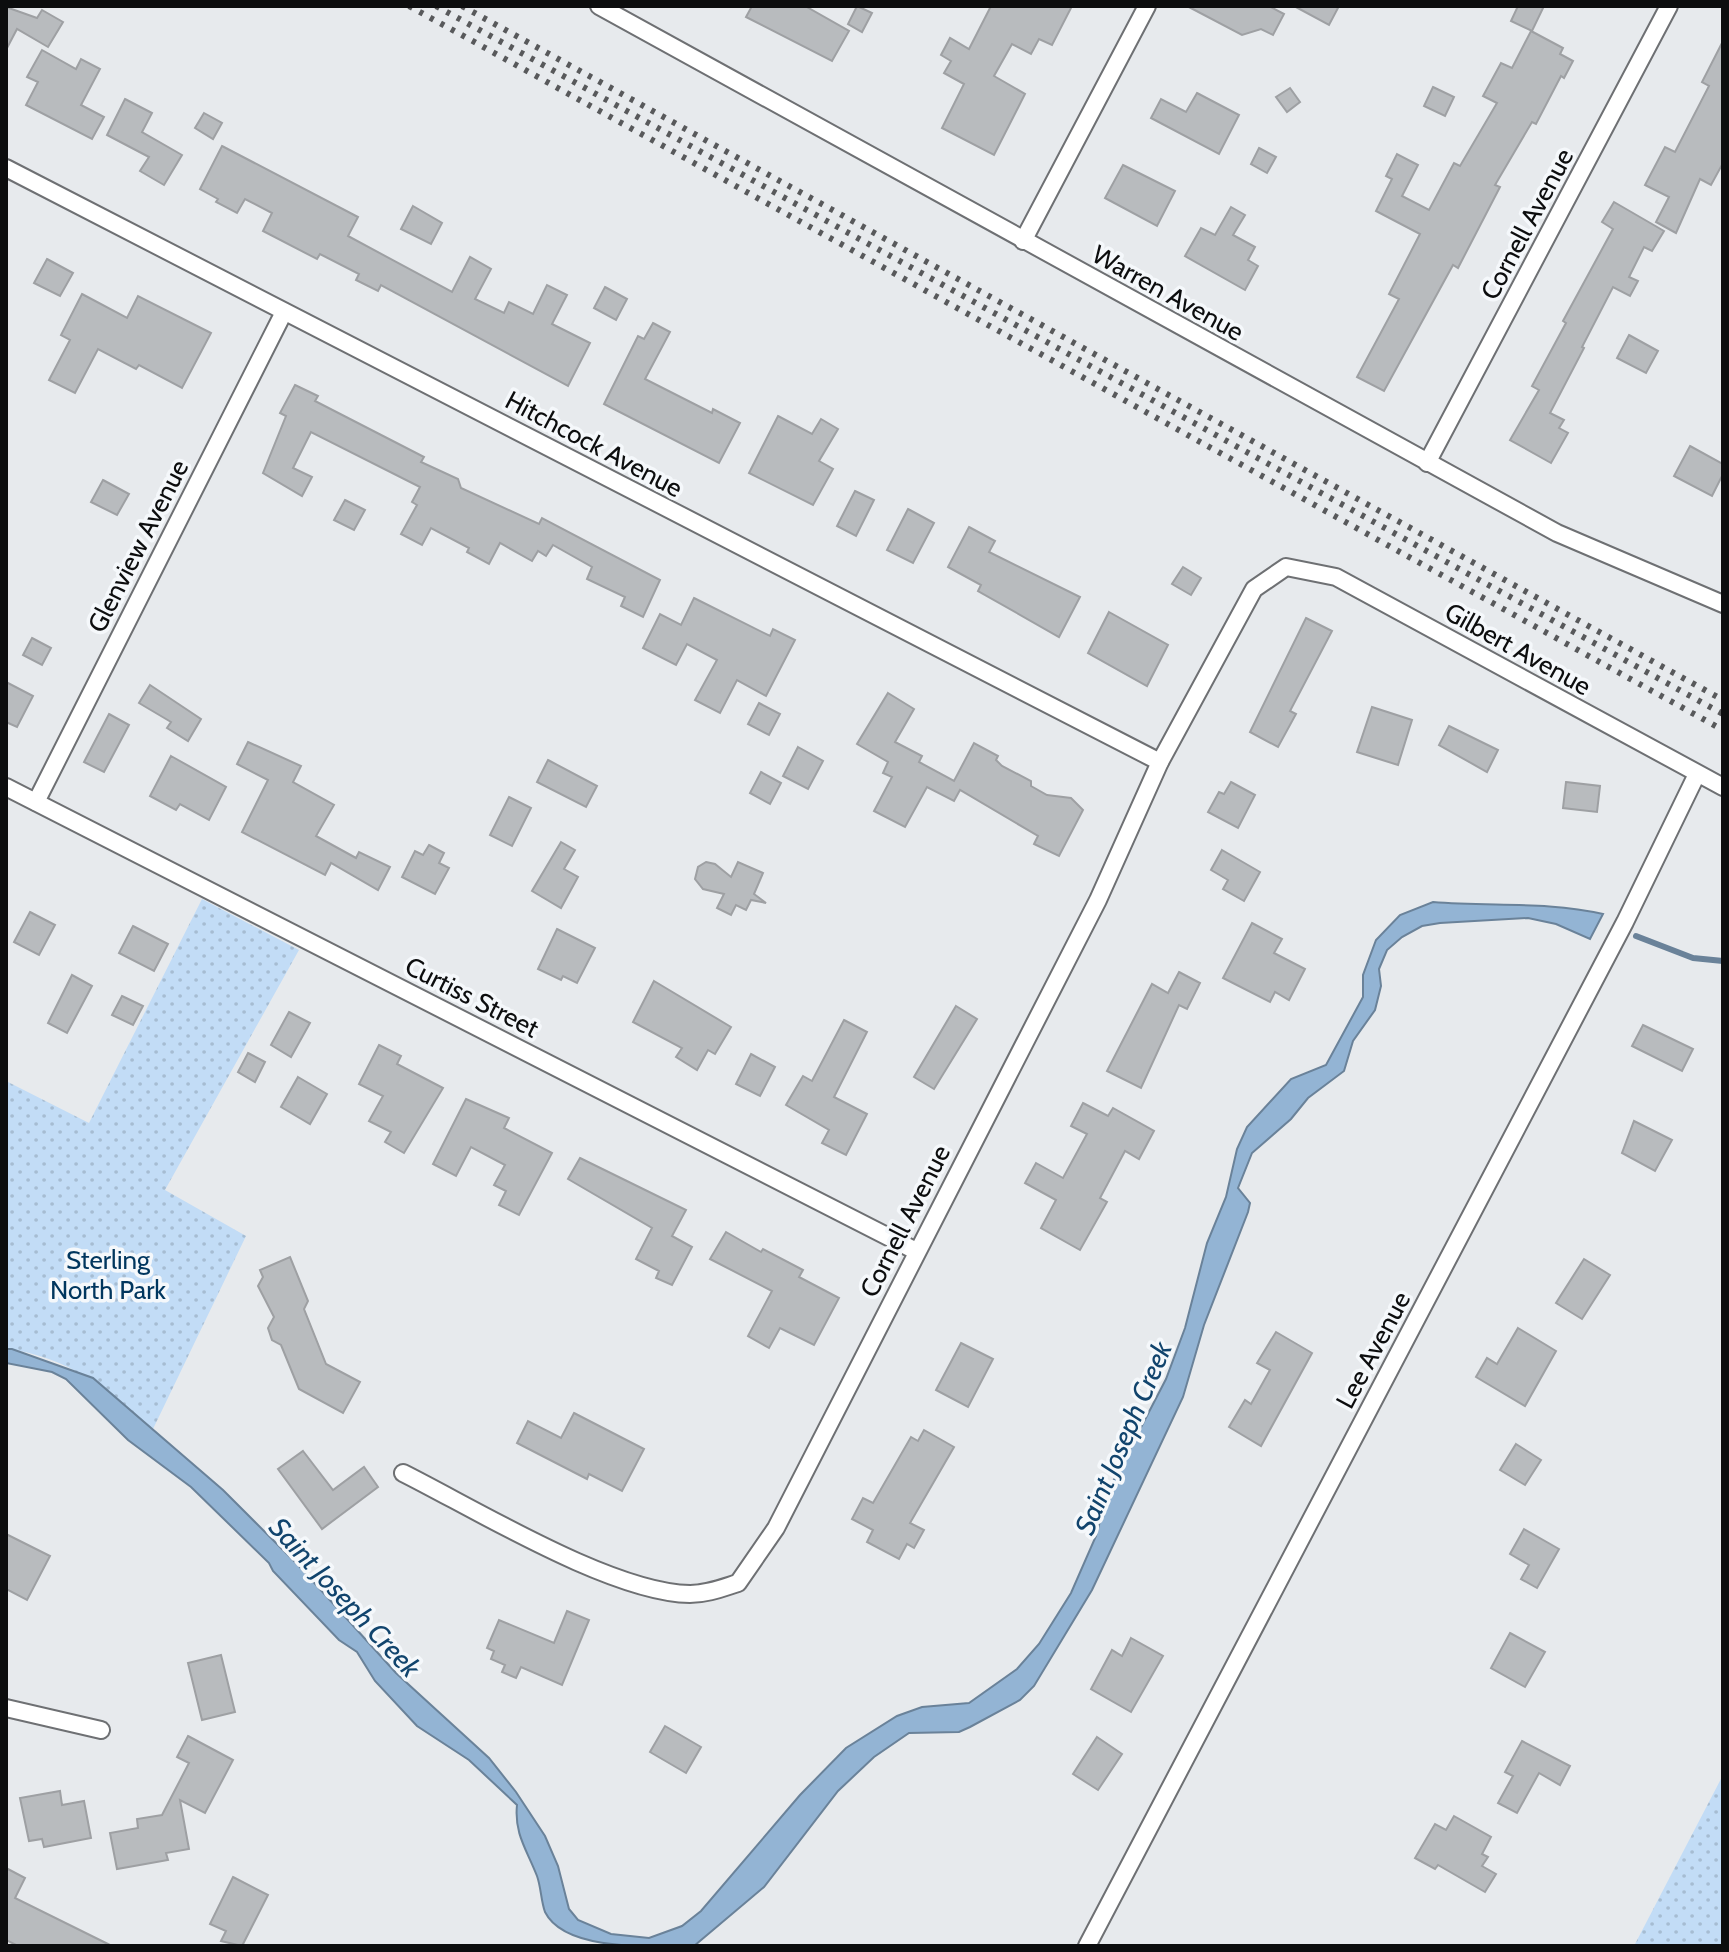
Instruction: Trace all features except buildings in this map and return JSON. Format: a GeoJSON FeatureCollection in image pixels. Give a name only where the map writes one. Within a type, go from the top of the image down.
{"type":"FeatureCollection","features":[{"type":"Feature","properties":{"kind":"street","name":"Warren Avenue"},"geometry":{"type":"LineString","coordinates":[[599,6],[627,13],[1023,241],[1557,533],[1723,604]]}},
{"type":"Feature","properties":{"kind":"street"},"geometry":{"type":"LineString","coordinates":[[1023,241],[1147,6]]}},
{"type":"Feature","properties":{"kind":"street","name":"Cornell Avenue"},"geometry":{"type":"LineString","coordinates":[[1427,463],[1669,6]]}},
{"type":"Feature","properties":{"kind":"street","name":"Hitchcock Avenue"},"geometry":{"type":"LineString","coordinates":[[6,168],[1160,762]]}},
{"type":"Feature","properties":{"kind":"street","name":"Glenview Avenue"},"geometry":{"type":"LineString","coordinates":[[36,802],[284,312]]}},
{"type":"Feature","properties":{"kind":"street","name":"Cornell Avenue"},"geometry":{"type":"LineString","coordinates":[[403,1473],[552,1549],[659,1590],[690,1594],[738,1583],[776,1528],[1098,900],[1160,762],[1254,589],[1286,567]]}},
{"type":"Feature","properties":{"kind":"street","name":"Gilbert Avenue"},"geometry":{"type":"LineString","coordinates":[[1286,567],[1336,577],[1723,787]]}},
{"type":"Feature","properties":{"kind":"street","name":"Lee Avenue"},"geometry":{"type":"LineString","coordinates":[[1087,1946],[1625,922],[1697,774]]}},
{"type":"Feature","properties":{"kind":"street","name":"Curtiss Street"},"geometry":{"type":"LineString","coordinates":[[6,787],[916,1251]]}},
{"type":"Feature","properties":{"kind":"street"},"geometry":{"type":"LineString","coordinates":[[6,1708],[101,1730]]}},
{"type":"Feature","properties":{"kind":"green space","name":"Sterling North Park"},"geometry":{"type":"Polygon","coordinates":[[[202,899],[299,950],[165,1190],[246,1236],[153,1429],[103,1388],[68,1367],[6,1349],[6,1081],[89,1123],[202,899]]]}},
{"type":"Feature","properties":{"kind":"green space"},"geometry":{"type":"Polygon","coordinates":[[[1723,1775],[1723,1946],[1634,1946],[1723,1775]]]}},
{"type":"Feature","properties":{"kind":"shaded area"},"geometry":{"type":"Polygon","coordinates":[[[1433,902],[1540,906],[1603,914],[1590,939],[1556,924],[1528,918],[1422,926],[1387,950],[1379,969],[1381,986],[1375,1010],[1353,1041],[1344,1071],[1308,1098],[1291,1119],[1252,1153],[1238,1188],[1250,1203],[1248,1212],[1204,1325],[1183,1397],[1092,1590],[1034,1686],[1020,1700],[959,1732],[909,1733],[874,1757],[838,1791],[764,1887],[694,1946],[611,1944],[571,1934],[555,1925],[545,1912],[537,1876],[519,1833],[517,1805],[469,1760],[417,1726],[375,1681],[357,1652],[339,1640],[273,1571],[269,1563],[191,1487],[128,1440],[66,1379],[52,1372],[6,1363],[6,1349],[12,1349],[93,1378],[223,1490],[299,1566],[396,1673],[489,1758],[545,1836],[558,1866],[569,1909],[578,1920],[611,1934],[649,1938],[682,1926],[701,1911],[800,1795],[846,1748],[897,1716],[922,1707],[969,1703],[1017,1669],[1039,1644],[1071,1593],[1096,1536],[1108,1491],[1166,1379],[1185,1328],[1207,1243],[1226,1197],[1237,1149],[1247,1127],[1291,1079],[1326,1065],[1363,997],[1363,975],[1376,940],[1400,915],[1433,902]]]}},
{"type":"Feature","properties":{"kind":"waterway","name":"Saint Joseph Creek"},"geometry":{"type":"LineString","coordinates":[[1636,936],[1693,958],[1723,961]]}},
{"type":"Feature","properties":{"kind":"railway"},"geometry":{"type":"LineString","coordinates":[[409,6],[1723,730]]}},
{"type":"Feature","properties":{"kind":"railway"},"geometry":{"type":"LineString","coordinates":[[436,6],[1723,714]]}},
{"type":"Feature","properties":{"kind":"railway"},"geometry":{"type":"LineString","coordinates":[[462,6],[1723,700]]}}]}
